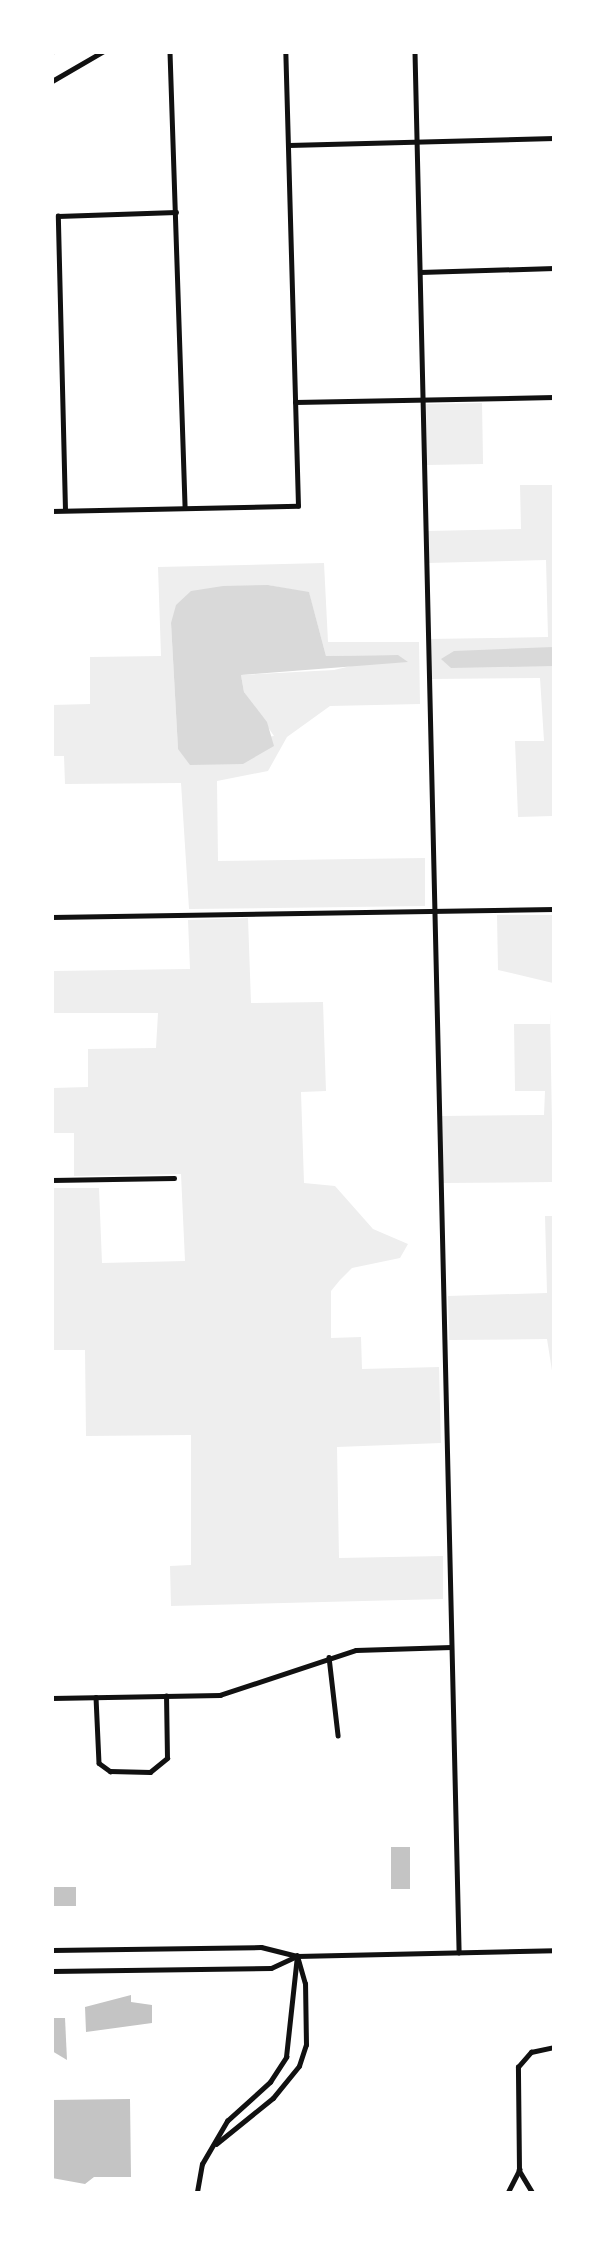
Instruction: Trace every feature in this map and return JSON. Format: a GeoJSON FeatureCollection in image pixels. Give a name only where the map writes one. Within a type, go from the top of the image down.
{"type":"FeatureCollection","features":[{"type":"Feature","properties":{"kind":"street"},"geometry":{"type":"LineString","coordinates":[[52,81],[102,52]]}},
{"type":"Feature","properties":{"kind":"street"},"geometry":{"type":"LineString","coordinates":[[170,52],[185,508]]}},
{"type":"Feature","properties":{"kind":"street"},"geometry":{"type":"LineString","coordinates":[[52,511],[298,506],[285,52]]}},
{"type":"Feature","properties":{"kind":"street"},"geometry":{"type":"LineString","coordinates":[[415,52],[424,400],[424,641],[459,1952]]}},
{"type":"Feature","properties":{"kind":"street"},"geometry":{"type":"LineString","coordinates":[[289,145],[554,138]]}},
{"type":"Feature","properties":{"kind":"street"},"geometry":{"type":"LineString","coordinates":[[65,511],[58,216],[176,212]]}},
{"type":"Feature","properties":{"kind":"street"},"geometry":{"type":"LineString","coordinates":[[420,272],[554,268]]}},
{"type":"Feature","properties":{"kind":"street"},"geometry":{"type":"LineString","coordinates":[[295,402],[554,397]]}},
{"type":"Feature","properties":{"kind":"street"},"geometry":{"type":"LineString","coordinates":[[52,917],[554,909]]}},
{"type":"Feature","properties":{"kind":"street"},"geometry":{"type":"LineString","coordinates":[[52,1180],[174,1178]]}},
{"type":"Feature","properties":{"kind":"street"},"geometry":{"type":"LineString","coordinates":[[52,1698],[166,1696],[249,1688],[329,1657],[356,1650],[451,1647]]}},
{"type":"Feature","properties":{"kind":"street"},"geometry":{"type":"LineString","coordinates":[[329,1657],[338,1735]]}},
{"type":"Feature","properties":{"kind":"street"},"geometry":{"type":"LineString","coordinates":[[96,1697],[99,1763],[110,1771],[150,1772],[167,1758],[166,1696]]}},
{"type":"Feature","properties":{"kind":"street"},"geometry":{"type":"LineString","coordinates":[[52,1950],[261,1947],[297,1956],[554,1950]]}},
{"type":"Feature","properties":{"kind":"street"},"geometry":{"type":"LineString","coordinates":[[52,1970],[271,1968],[297,1956]]}},
{"type":"Feature","properties":{"kind":"street"},"geometry":{"type":"LineString","coordinates":[[215,2144],[272,2098],[299,2066],[306,2045],[305,1984],[297,1956]]}},
{"type":"Feature","properties":{"kind":"street"},"geometry":{"type":"LineString","coordinates":[[197,2193],[202,2164],[227,2121],[271,2082],[286,2057],[297,1956]]}},
{"type":"Feature","properties":{"kind":"street"},"geometry":{"type":"LineString","coordinates":[[508,2193],[519,2170],[518,2067],[531,2052],[554,2047]]}},
{"type":"Feature","properties":{"kind":"street"},"geometry":{"type":"LineString","coordinates":[[519,2170],[532,2193]]}},
{"type":"Feature","properties":{"kind":"shaded area"},"geometry":{"type":"Polygon","coordinates":[[[482,403],[483,464],[427,465],[426,404],[482,403]]]}},
{"type":"Feature","properties":{"kind":"shaded area"},"geometry":{"type":"Polygon","coordinates":[[[520,485],[553,485],[553,647],[543,651],[553,666],[553,816],[518,817],[515,741],[544,741],[540,678],[429,679],[428,639],[548,637],[546,560],[427,563],[427,531],[521,529],[520,485]]]}},
{"type":"Feature","properties":{"kind":"shaded area"},"geometry":{"type":"Polygon","coordinates":[[[324,563],[328,642],[419,642],[420,704],[330,706],[287,737],[268,771],[217,781],[218,861],[425,858],[425,906],[189,909],[181,783],[65,784],[64,756],[53,756],[52,705],[90,704],[90,657],[161,656],[158,567],[324,563]],[[268,585],[171,623],[178,749],[274,736],[244,692],[241,675],[334,670],[398,655],[326,656],[309,593],[268,585]]]}},
{"type":"Feature","properties":{"kind":"shaded area"},"geometry":{"type":"Polygon","coordinates":[[[268,585],[309,592],[326,656],[398,655],[408,662],[241,675],[244,692],[267,722],[274,746],[243,764],[190,765],[178,749],[171,623],[176,605],[191,591],[223,586],[268,585]]]}},
{"type":"Feature","properties":{"kind":"shaded area"},"geometry":{"type":"Polygon","coordinates":[[[553,647],[553,666],[451,668],[441,659],[454,651],[553,647]]]}},
{"type":"Feature","properties":{"kind":"shaded area"},"geometry":{"type":"Polygon","coordinates":[[[497,915],[553,915],[553,983],[498,970],[497,915]]]}},
{"type":"Feature","properties":{"kind":"shaded area"},"geometry":{"type":"Polygon","coordinates":[[[248,918],[251,1003],[323,1002],[326,1091],[301,1092],[304,1183],[335,1186],[373,1229],[408,1244],[400,1258],[352,1268],[340,1280],[331,1291],[331,1338],[361,1337],[362,1369],[439,1367],[441,1443],[337,1447],[339,1558],[443,1556],[443,1599],[171,1606],[170,1566],[191,1565],[191,1435],[86,1436],[85,1350],[53,1350],[53,1188],[99,1188],[102,1263],[185,1261],[181,1174],[74,1176],[74,1133],[53,1133],[53,1088],[88,1087],[88,1049],[156,1048],[158,1013],[53,1013],[53,971],[190,969],[188,920],[248,918]]]}},
{"type":"Feature","properties":{"kind":"shaded area"},"geometry":{"type":"Polygon","coordinates":[[[550,1008],[553,1182],[443,1183],[442,1116],[544,1115],[545,1091],[515,1091],[514,1024],[550,1024],[550,1008]]]}},
{"type":"Feature","properties":{"kind":"shaded area"},"geometry":{"type":"Polygon","coordinates":[[[545,1216],[553,1216],[553,1377],[547,1339],[449,1340],[448,1296],[547,1293],[545,1216]]]}},
{"type":"Feature","properties":{"kind":"building"},"geometry":{"type":"Polygon","coordinates":[[[391,1847],[410,1847],[410,1889],[391,1889],[391,1847]]]}},
{"type":"Feature","properties":{"kind":"building"},"geometry":{"type":"Polygon","coordinates":[[[52,1887],[76,1887],[76,1906],[52,1906],[52,1887]]]}},
{"type":"Feature","properties":{"kind":"building"},"geometry":{"type":"Polygon","coordinates":[[[131,1995],[131,2002],[152,2005],[152,2023],[86,2032],[85,2007],[131,1995]]]}},
{"type":"Feature","properties":{"kind":"building"},"geometry":{"type":"Polygon","coordinates":[[[52,2018],[65,2018],[67,2060],[52,2051],[52,2018]]]}},
{"type":"Feature","properties":{"kind":"building"},"geometry":{"type":"Polygon","coordinates":[[[130,2099],[131,2177],[94,2177],[85,2184],[52,2178],[52,2100],[130,2099]]]}}]}
